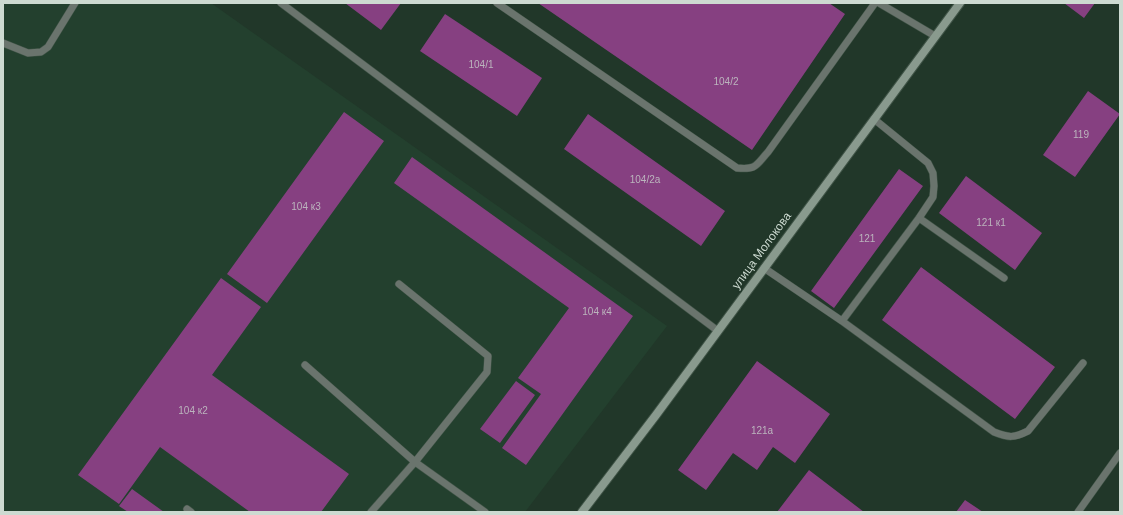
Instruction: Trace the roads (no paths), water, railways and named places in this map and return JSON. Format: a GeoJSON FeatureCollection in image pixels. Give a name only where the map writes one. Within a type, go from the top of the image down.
{"type":"FeatureCollection","features":[{"type":"Feature","properties":{"kind":"street","name":"улица Молокова"},"geometry":{"type":"LineString","coordinates":[[582,512],[718,331],[960,3]]}},
{"type":"Feature","properties":{"kind":"lane"},"geometry":{"type":"LineString","coordinates":[[3,43],[28,53],[41,52],[48,47],[75,3]]}},
{"type":"Feature","properties":{"kind":"lane"},"geometry":{"type":"LineString","coordinates":[[282,3],[718,331]]}},
{"type":"Feature","properties":{"kind":"lane"},"geometry":{"type":"LineString","coordinates":[[497,3],[737,168],[746,169],[754,168],[768,152],[875,3]]}},
{"type":"Feature","properties":{"kind":"lane"},"geometry":{"type":"LineString","coordinates":[[880,3],[935,36]]}},
{"type":"Feature","properties":{"kind":"lane"},"geometry":{"type":"LineString","coordinates":[[842,321],[933,197],[933,173],[928,164],[874,119]]}},
{"type":"Feature","properties":{"kind":"lane"},"geometry":{"type":"LineString","coordinates":[[918,218],[1004,278]]}},
{"type":"Feature","properties":{"kind":"lane"},"geometry":{"type":"LineString","coordinates":[[764,268],[842,321],[994,432],[1006,437],[1017,437],[1028,431],[1083,363]]}},
{"type":"Feature","properties":{"kind":"lane"},"geometry":{"type":"LineString","coordinates":[[371,512],[415,462],[487,372],[488,356],[399,284]]}},
{"type":"Feature","properties":{"kind":"lane"},"geometry":{"type":"LineString","coordinates":[[305,365],[415,462],[485,512]]}},
{"type":"Feature","properties":{"kind":"lane"},"geometry":{"type":"LineString","coordinates":[[1078,512],[1120,453]]}}]}
